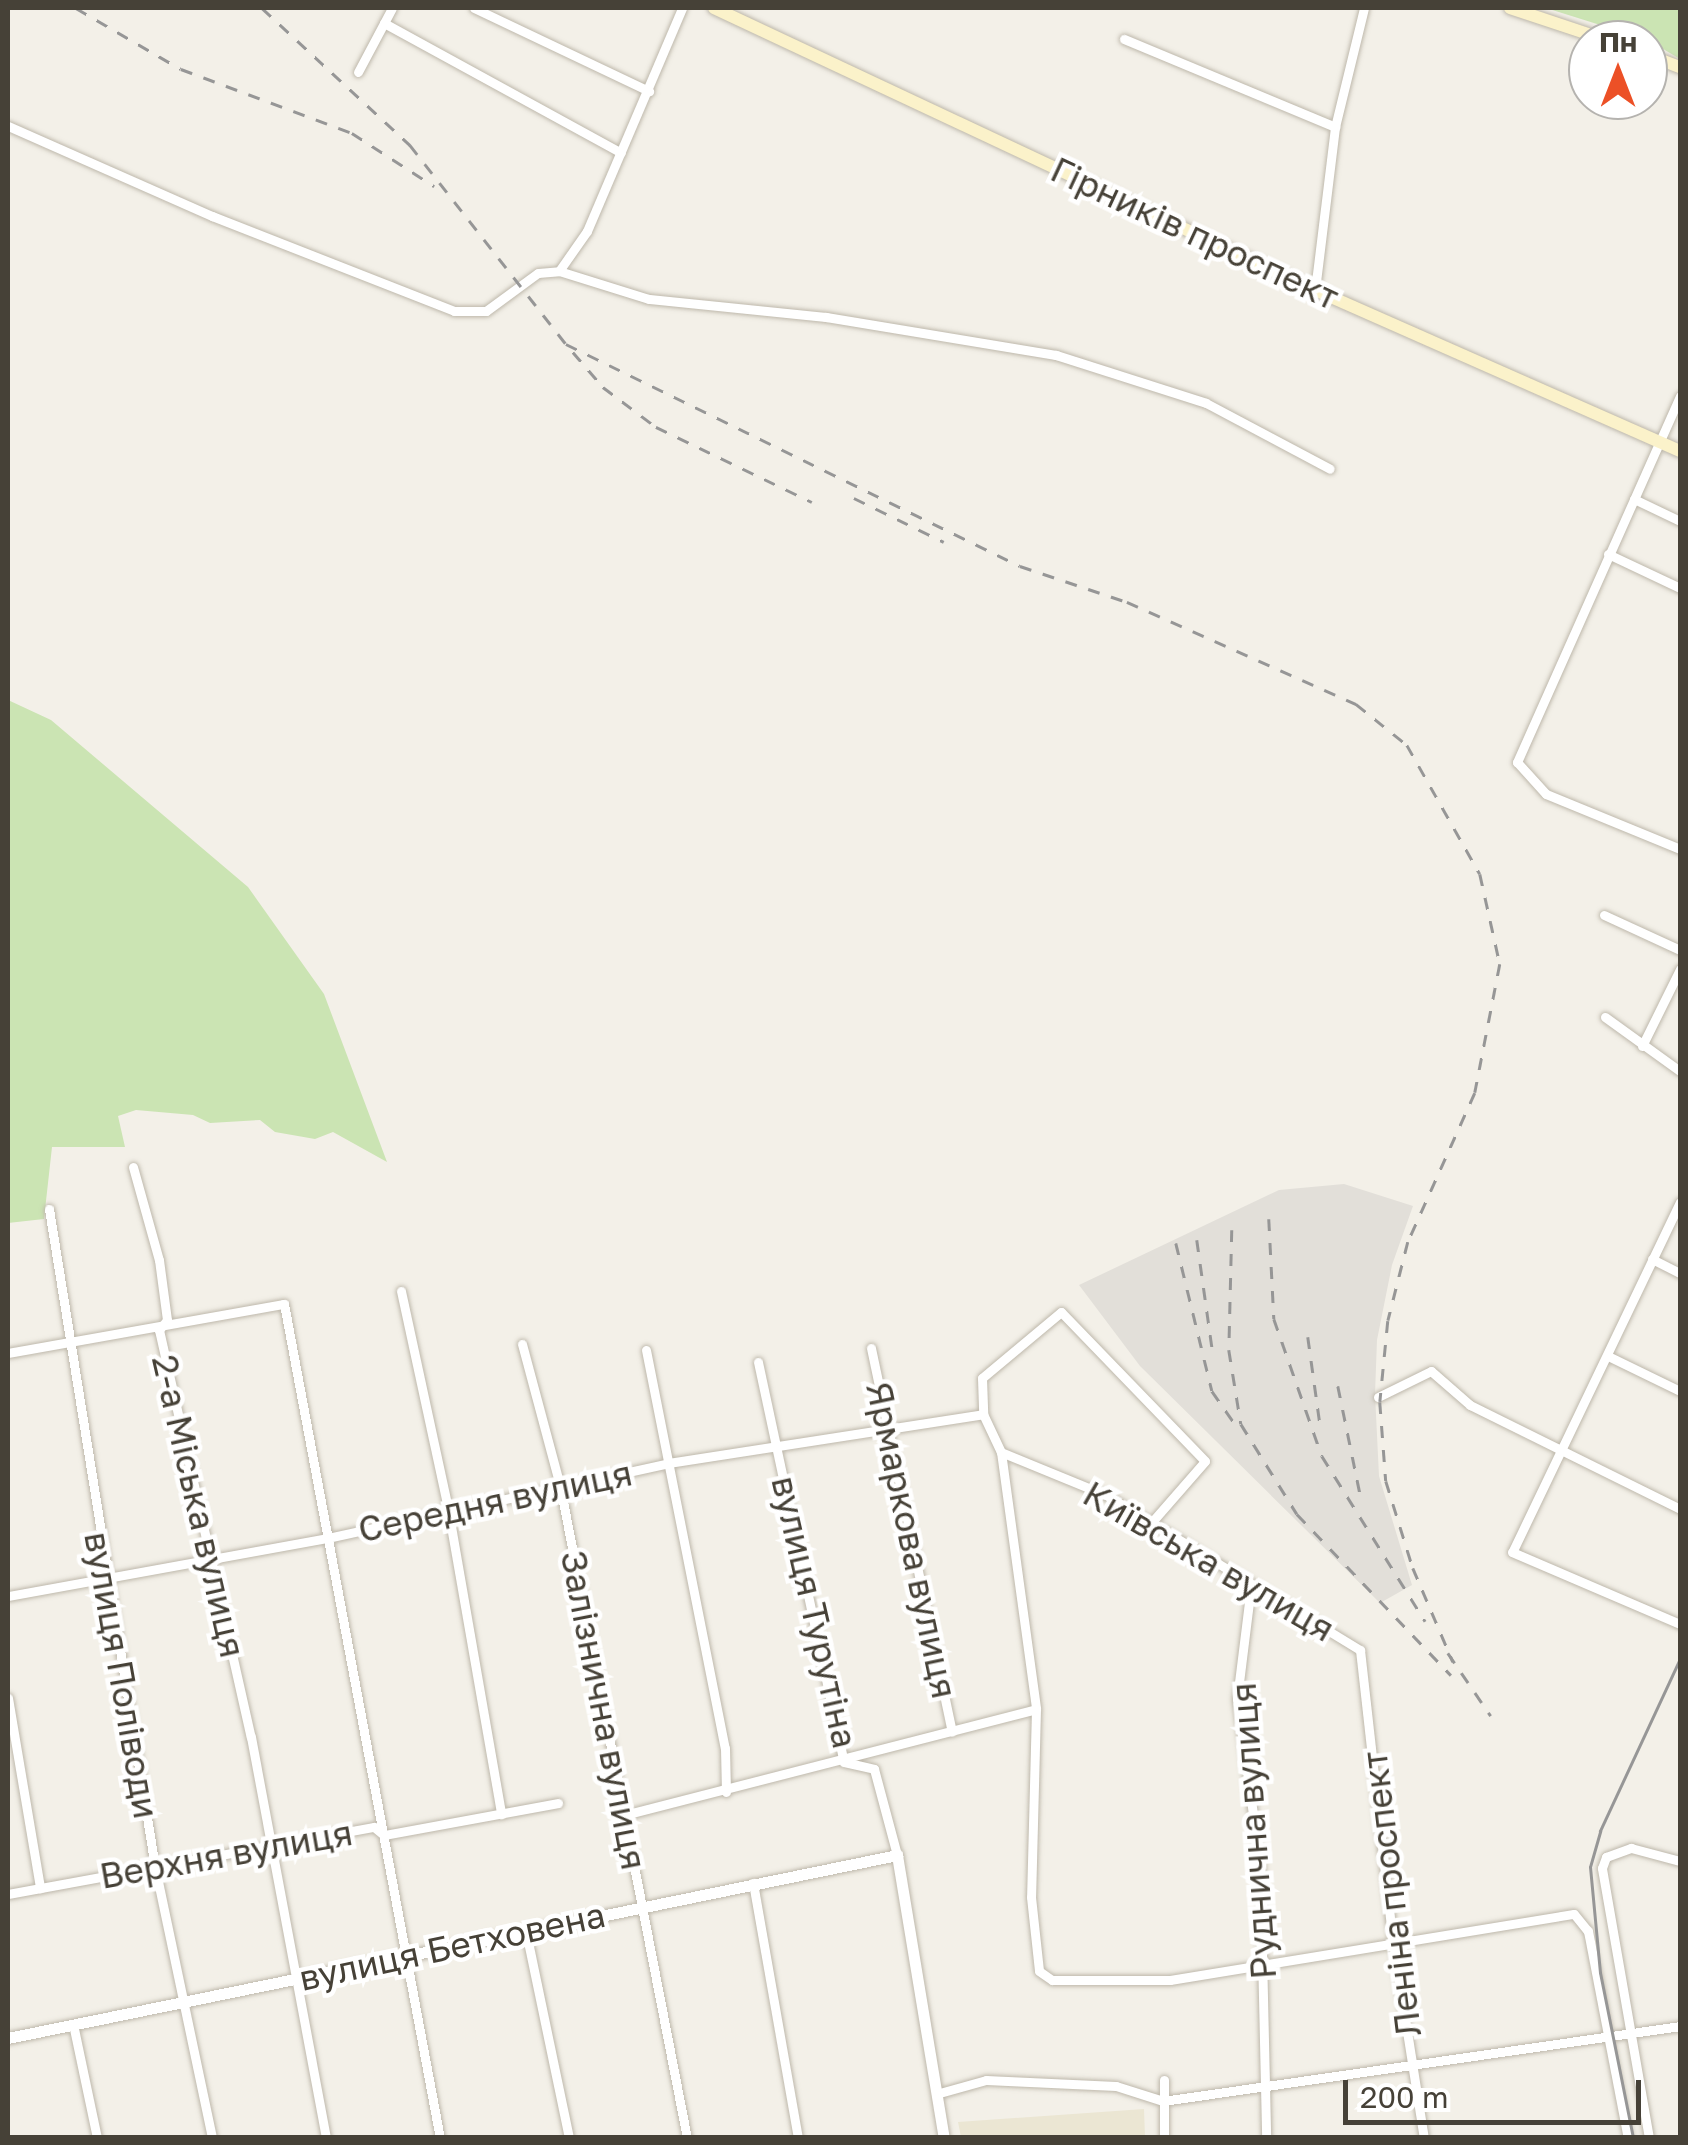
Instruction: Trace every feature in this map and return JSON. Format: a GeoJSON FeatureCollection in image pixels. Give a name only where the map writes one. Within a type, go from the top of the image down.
{"type":"FeatureCollection","features":[{"type":"Feature","properties":{"kind":"main road","name":"Гірників проспект"},"geometry":{"type":"LineString","coordinates":[[714,8],[1314,290],[1680,452]]}},
{"type":"Feature","properties":{"kind":"main road"},"geometry":{"type":"LineString","coordinates":[[1510,8],[1568,27]]}},
{"type":"Feature","properties":{"kind":"street"},"geometry":{"type":"LineString","coordinates":[[358,72],[392,8]]}},
{"type":"Feature","properties":{"kind":"street"},"geometry":{"type":"LineString","coordinates":[[474,8],[649,91]]}},
{"type":"Feature","properties":{"kind":"street"},"geometry":{"type":"LineString","coordinates":[[559,271],[588,231],[682,8]]}},
{"type":"Feature","properties":{"kind":"street"},"geometry":{"type":"LineString","coordinates":[[1314,290],[1335,127],[1364,8]]}},
{"type":"Feature","properties":{"kind":"street"},"geometry":{"type":"LineString","coordinates":[[384,23],[621,153]]}},
{"type":"Feature","properties":{"kind":"street"},"geometry":{"type":"LineString","coordinates":[[1124,40],[1335,127]]}},
{"type":"Feature","properties":{"kind":"street"},"geometry":{"type":"LineString","coordinates":[[8,126],[212,216],[454,311],[486,312],[538,272],[559,271],[649,300],[826,316],[1056,355],[1206,403],[1330,469]]}},
{"type":"Feature","properties":{"kind":"street"},"geometry":{"type":"LineString","coordinates":[[1680,396],[1517,762],[1546,794],[1680,849]]}},
{"type":"Feature","properties":{"kind":"street"},"geometry":{"type":"LineString","coordinates":[[1634,498],[1680,521]]}},
{"type":"Feature","properties":{"kind":"street"},"geometry":{"type":"LineString","coordinates":[[1608,554],[1680,588]]}},
{"type":"Feature","properties":{"kind":"street"},"geometry":{"type":"LineString","coordinates":[[1604,915],[1680,950]]}},
{"type":"Feature","properties":{"kind":"street"},"geometry":{"type":"LineString","coordinates":[[1642,1046],[1680,969]]}},
{"type":"Feature","properties":{"kind":"street"},"geometry":{"type":"LineString","coordinates":[[1604,1016],[1680,1071]]}},
{"type":"Feature","properties":{"kind":"street","name":"2-а Міська вулиця"},"geometry":{"type":"LineString","coordinates":[[133,1168],[158,1260],[166,1320],[159,1330],[214,1560],[267,1850],[298,1978]]}},
{"type":"Feature","properties":{"kind":"street"},"geometry":{"type":"LineString","coordinates":[[1680,1202],[1512,1552],[1680,1624]]}},
{"type":"Feature","properties":{"kind":"street","name":"вулиця Поліводи"},"geometry":{"type":"LineString","coordinates":[[49,1208],[104,1574],[154,1867],[186,2001],[212,2138]]}},
{"type":"Feature","properties":{"kind":"street"},"geometry":{"type":"LineString","coordinates":[[1652,1259],[1680,1273]]}},
{"type":"Feature","properties":{"kind":"street"},"geometry":{"type":"LineString","coordinates":[[401,1292],[448,1510],[501,1814]]}},
{"type":"Feature","properties":{"kind":"street"},"geometry":{"type":"LineString","coordinates":[[8,1353],[67,1340],[159,1330],[284,1304],[440,2138]]}},
{"type":"Feature","properties":{"kind":"street"},"geometry":{"type":"LineString","coordinates":[[1150,1523],[1205,1461],[1061,1312],[982,1378],[983,1414],[1001,1452],[1036,1709],[1031,1897],[1039,1971],[1052,1980],[1170,1980],[1574,1914],[1588,1931],[1628,2138]]}},
{"type":"Feature","properties":{"kind":"street","name":"Залізнична вулиця"},"geometry":{"type":"LineString","coordinates":[[522,1344],[560,1486],[628,1814],[686,2138]]}},
{"type":"Feature","properties":{"kind":"street","name":"Ярмаркова вулиця"},"geometry":{"type":"LineString","coordinates":[[871,1348],[952,1732]]}},
{"type":"Feature","properties":{"kind":"street"},"geometry":{"type":"LineString","coordinates":[[646,1350],[726,1748],[726,1792]]}},
{"type":"Feature","properties":{"kind":"street"},"geometry":{"type":"LineString","coordinates":[[1608,1356],[1680,1390]]}},
{"type":"Feature","properties":{"kind":"street","name":"вулиця Турутіна"},"geometry":{"type":"LineString","coordinates":[[758,1362],[844,1762],[874,1769],[897,1855],[944,2138]]}},
{"type":"Feature","properties":{"kind":"street"},"geometry":{"type":"LineString","coordinates":[[1378,1398],[1431,1371],[1470,1405],[1680,1509]]}},
{"type":"Feature","properties":{"kind":"street","name":"Середня вулиця"},"geometry":{"type":"LineString","coordinates":[[8,1596],[104,1574],[214,1560],[328,1538],[777,1442],[983,1414]]}},
{"type":"Feature","properties":{"kind":"street","name":"Київська вулиця"},"geometry":{"type":"LineString","coordinates":[[1001,1452],[1106,1495],[1360,1650]]}},
{"type":"Feature","properties":{"kind":"street","name":"Руднична вулиця"},"geometry":{"type":"LineString","coordinates":[[1251,1586],[1238,1699],[1260,1865],[1266,2138]]}},
{"type":"Feature","properties":{"kind":"street","name":"Леніна проспект"},"geometry":{"type":"LineString","coordinates":[[1360,1650],[1393,1943],[1424,2138]]}},
{"type":"Feature","properties":{"kind":"street"},"geometry":{"type":"LineString","coordinates":[[8,1698],[40,1888]]}},
{"type":"Feature","properties":{"kind":"street"},"geometry":{"type":"LineString","coordinates":[[628,1814],[844,1762],[1036,1709]]}},
{"type":"Feature","properties":{"kind":"street","name":"Верхня вулиця"},"geometry":{"type":"LineString","coordinates":[[8,1894],[267,1850],[374,1827],[384,1835],[558,1803]]}},
{"type":"Feature","properties":{"kind":"street"},"geometry":{"type":"LineString","coordinates":[[1649,2138],[1602,1868],[1606,1857],[1631,1848],[1680,1861]]}},
{"type":"Feature","properties":{"kind":"street","name":"вулиця Бетховена"},"geometry":{"type":"LineString","coordinates":[[8,2038],[897,1855]]}},
{"type":"Feature","properties":{"kind":"street"},"geometry":{"type":"LineString","coordinates":[[754,1883],[798,2138]]}},
{"type":"Feature","properties":{"kind":"street"},"geometry":{"type":"LineString","coordinates":[[526,1932],[569,2138]]}},
{"type":"Feature","properties":{"kind":"street"},"geometry":{"type":"LineString","coordinates":[[298,1978],[326,2138]]}},
{"type":"Feature","properties":{"kind":"street"},"geometry":{"type":"LineString","coordinates":[[73,2024],[97,2138]]}},
{"type":"Feature","properties":{"kind":"street"},"geometry":{"type":"LineString","coordinates":[[936,2094],[986,2080],[1116,2086],[1163,2100],[1412,2069],[1680,2026]]}},
{"type":"Feature","properties":{"kind":"street"},"geometry":{"type":"LineString","coordinates":[[1164,2080],[1164,2138]]}},
{"type":"Feature","properties":{"kind":"shaded area"},"geometry":{"type":"Polygon","coordinates":[[[1344,1184],[1413,1206],[1392,1265],[1377,1340],[1375,1394],[1379,1476],[1412,1585],[1380,1603],[1140,1366],[1079,1285],[1279,1190],[1344,1184]]]}},
{"type":"Feature","properties":{"kind":"shaded area"},"geometry":{"type":"Polygon","coordinates":[[[1144,2109],[1145,2137],[961,2137],[958,2122],[1144,2109]]]}},
{"type":"Feature","properties":{"kind":"green space"},"geometry":{"type":"Polygon","coordinates":[[[1546,8],[1680,8],[1680,59],[1668,52],[1668,20],[1584,20],[1546,8]]]}},
{"type":"Feature","properties":{"kind":"green space"},"geometry":{"type":"Polygon","coordinates":[[[8,700],[51,720],[248,887],[324,994],[387,1162],[333,1132],[315,1139],[275,1132],[260,1120],[210,1123],[193,1115],[136,1110],[118,1116],[125,1147],[52,1147],[44,1219],[8,1223],[8,700]]]}},
{"type":"Feature","properties":{"kind":"tram line"},"geometry":{"type":"LineString","coordinates":[[1633,2138],[1600,1973],[1590,1867],[1600,1831],[1680,1659]]}},
{"type":"Feature","properties":{"kind":"railway"},"geometry":{"type":"LineString","coordinates":[[76,8],[181,69],[352,133],[434,186]]}},
{"type":"Feature","properties":{"kind":"railway"},"geometry":{"type":"LineString","coordinates":[[262,8],[410,145],[566,344],[1020,566],[1127,602],[1356,704],[1407,745],[1480,874],[1500,964],[1475,1093],[1408,1242],[1388,1321],[1380,1402],[1386,1481],[1413,1568],[1453,1662]]}},
{"type":"Feature","properties":{"kind":"railway"},"geometry":{"type":"LineString","coordinates":[[573,352],[603,387],[656,427],[812,502]]}},
{"type":"Feature","properties":{"kind":"railway"},"geometry":{"type":"LineString","coordinates":[[854,498],[944,542]]}},
{"type":"Feature","properties":{"kind":"railway"},"geometry":{"type":"LineString","coordinates":[[1269,1219],[1274,1319],[1322,1456],[1425,1621]]}},
{"type":"Feature","properties":{"kind":"railway"},"geometry":{"type":"LineString","coordinates":[[1232,1230],[1229,1350],[1241,1424],[1297,1514],[1451,1675]]}},
{"type":"Feature","properties":{"kind":"railway"},"geometry":{"type":"LineString","coordinates":[[1197,1240],[1213,1354]]}},
{"type":"Feature","properties":{"kind":"railway"},"geometry":{"type":"LineString","coordinates":[[1176,1243],[1212,1391],[1234,1422]]}},
{"type":"Feature","properties":{"kind":"railway"},"geometry":{"type":"LineString","coordinates":[[1308,1337],[1320,1424]]}},
{"type":"Feature","properties":{"kind":"railway"},"geometry":{"type":"LineString","coordinates":[[1338,1386],[1362,1503]]}},
{"type":"Feature","properties":{"kind":"railway"},"geometry":{"type":"LineString","coordinates":[[1448,1653],[1491,1716]]}}]}
